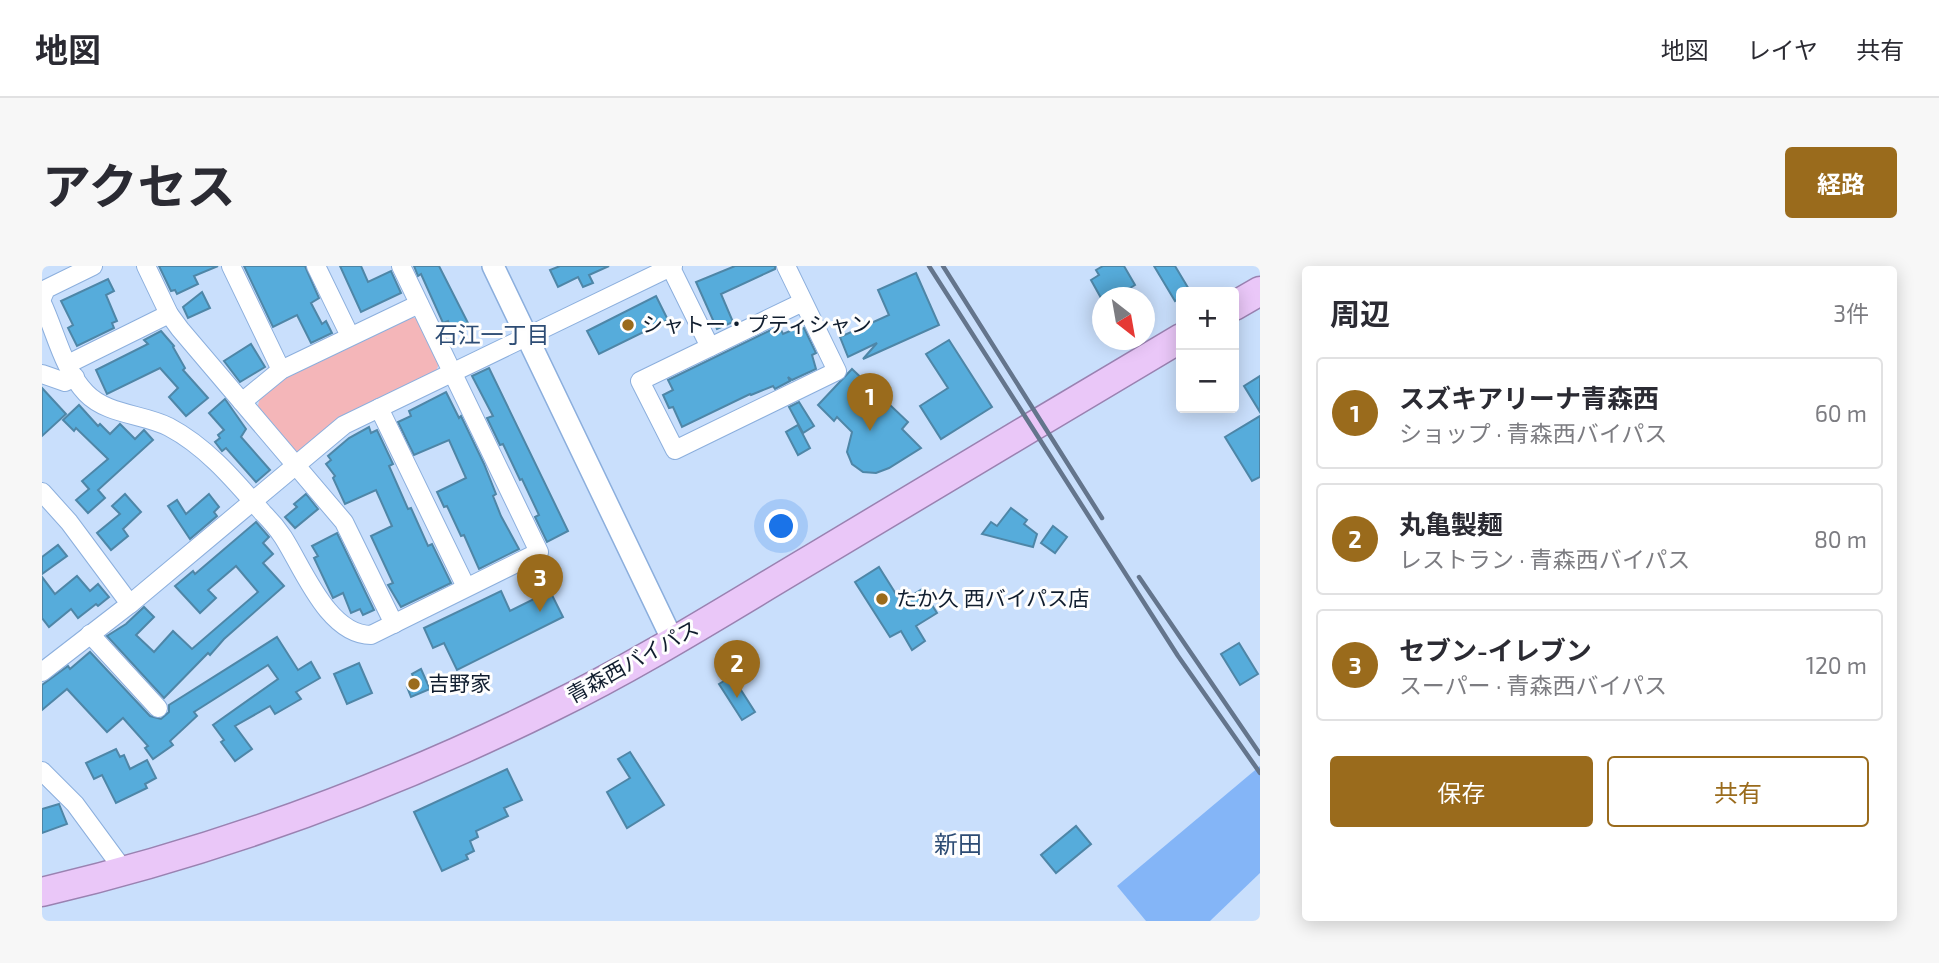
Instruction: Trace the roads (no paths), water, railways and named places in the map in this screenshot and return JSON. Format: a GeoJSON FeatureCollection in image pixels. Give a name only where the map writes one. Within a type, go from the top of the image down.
{"type":"FeatureCollection","features":[{"type":"Feature","properties":{"kind":"highway"},"geometry":{"type":"LineString","coordinates":[[1239,303],[1260,291]]}},
{"type":"Feature","properties":{"kind":"highway","name":"青森西バイパス"},"geometry":{"type":"LineString","coordinates":[[42,892],[125,872],[292,820],[412,772],[554,707],[673,641],[1176,341]]}},
{"type":"Feature","properties":{"kind":"street"},"geometry":{"type":"LineString","coordinates":[[42,298],[47,289],[93,266]]}},
{"type":"Feature","properties":{"kind":"street"},"geometry":{"type":"LineString","coordinates":[[146,266],[169,314],[344,522],[394,624]]}},
{"type":"Feature","properties":{"kind":"street"},"geometry":{"type":"LineString","coordinates":[[231,266],[281,370]]}},
{"type":"Feature","properties":{"kind":"street"},"geometry":{"type":"LineString","coordinates":[[316,266],[350,336]]}},
{"type":"Feature","properties":{"kind":"street"},"geometry":{"type":"LineString","coordinates":[[42,303],[53,325],[57,345],[87,395],[101,403],[167,425],[229,472],[281,533],[326,610],[360,635],[371,635],[539,552],[401,266]]}},
{"type":"Feature","properties":{"kind":"street"},"geometry":{"type":"LineString","coordinates":[[493,266],[673,641]]}},
{"type":"Feature","properties":{"kind":"street"},"geometry":{"type":"LineString","coordinates":[[42,671],[130,604],[344,425],[452,372],[671,266],[710,347]]}},
{"type":"Feature","properties":{"kind":"street"},"geometry":{"type":"LineString","coordinates":[[786,266],[837,371],[675,450],[640,381],[803,302]]}},
{"type":"Feature","properties":{"kind":"street"},"geometry":{"type":"LineString","coordinates":[[242,402],[281,370],[419,304]]}},
{"type":"Feature","properties":{"kind":"street"},"geometry":{"type":"LineString","coordinates":[[42,374],[65,382],[71,370],[169,314]]}},
{"type":"Feature","properties":{"kind":"street"},"geometry":{"type":"LineString","coordinates":[[379,408],[466,587]]}},
{"type":"Feature","properties":{"kind":"street"},"geometry":{"type":"LineString","coordinates":[[42,492],[69,522],[130,604]]}},
{"type":"Feature","properties":{"kind":"street"},"geometry":{"type":"LineString","coordinates":[[90,634],[158,708]]}},
{"type":"Feature","properties":{"kind":"street"},"geometry":{"type":"LineString","coordinates":[[42,771],[75,804],[125,872]]}},
{"type":"Feature","properties":{"kind":"water"},"geometry":{"type":"Polygon","coordinates":[[[1260,766],[1260,873],[1210,921],[1146,921],[1117,886],[1260,766]]]}},
{"type":"Feature","properties":{"kind":"railway"},"geometry":{"type":"LineString","coordinates":[[929,266],[1178,656],[1260,773]]}},
{"type":"Feature","properties":{"kind":"railway"},"geometry":{"type":"LineString","coordinates":[[943,266],[1102,518]]}},
{"type":"Feature","properties":{"kind":"railway"},"geometry":{"type":"LineString","coordinates":[[1139,577],[1260,754]]}},
{"type":"Feature","properties":{"kind":"place","name":"シャトー・プティシャン"},"geometry":{"type":"Point","coordinates":[628,325]}},
{"type":"Feature","properties":{"kind":"place","name":"スズキアリーナ青森西"},"geometry":{"type":"Point","coordinates":[870,431]}},
{"type":"Feature","properties":{"kind":"place","name":"たか久 西バイパス店"},"geometry":{"type":"Point","coordinates":[882,599]}},
{"type":"Feature","properties":{"kind":"place","name":"セブン-イレブン"},"geometry":{"type":"Point","coordinates":[540,612]}},
{"type":"Feature","properties":{"kind":"place","name":"吉野家"},"geometry":{"type":"Point","coordinates":[414,684]}},
{"type":"Feature","properties":{"kind":"place","name":"丸亀製麺"},"geometry":{"type":"Point","coordinates":[737,698]}},
{"type":"Feature","properties":{"kind":"district","name":"石江一丁目"},"geometry":{"type":"Point","coordinates":[492,335]}},
{"type":"Feature","properties":{"kind":"district","name":"新田"},"geometry":{"type":"Point","coordinates":[958,845]}}]}
